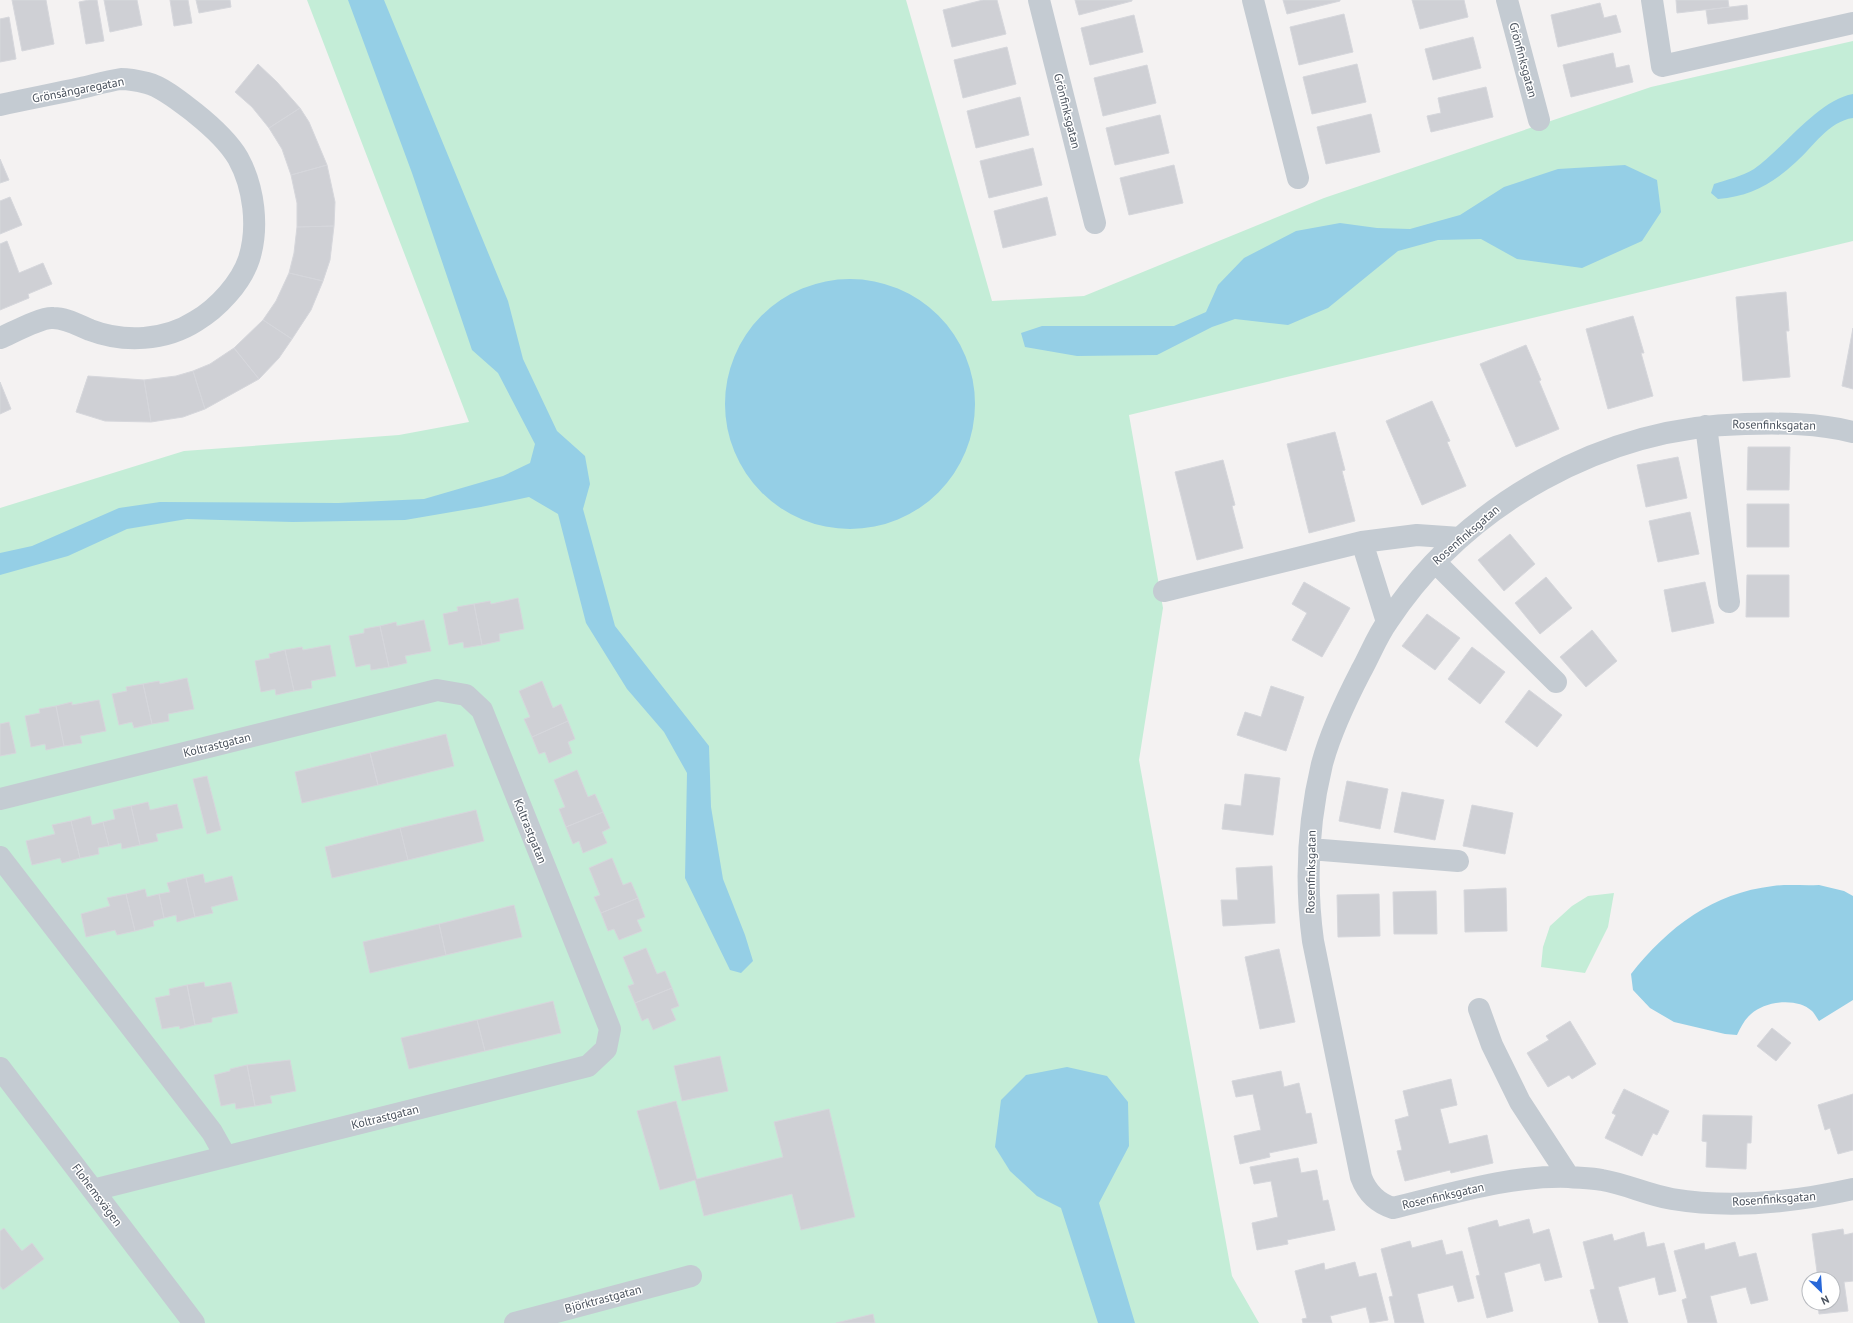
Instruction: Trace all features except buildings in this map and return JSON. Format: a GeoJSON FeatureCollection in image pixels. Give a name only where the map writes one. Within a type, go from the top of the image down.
{"type":"FeatureCollection","features":[{"type":"Feature","properties":{"kind":"street","name":"Grönfinksgatan"},"geometry":{"type":"LineString","coordinates":[[1039,0],[1095,223]]}},
{"type":"Feature","properties":{"kind":"street"},"geometry":{"type":"LineString","coordinates":[[1253,0],[1298,178]]}},
{"type":"Feature","properties":{"kind":"street","name":"Grönfinksgatan"},"geometry":{"type":"LineString","coordinates":[[1507,0],[1539,120]]}},
{"type":"Feature","properties":{"kind":"street"},"geometry":{"type":"LineString","coordinates":[[1652,0],[1662,66],[1853,23]]}},
{"type":"Feature","properties":{"kind":"street","name":"Grönsångaregatan"},"geometry":{"type":"LineString","coordinates":[[0,105],[121,79],[149,84],[180,100],[223,139],[237,157],[243,168],[253,202],[254,226],[252,247],[244,270],[231,290],[214,308],[196,322],[152,338],[132,338],[92,331],[75,323],[52,318],[0,338]]}},
{"type":"Feature","properties":{"kind":"street","name":"Rosenfinksgatan"},"geometry":{"type":"LineString","coordinates":[[1853,432],[1838,428],[1781,423],[1706,426],[1680,429],[1626,443],[1546,476],[1502,504],[1460,538],[1435,562],[1387,622],[1346,701],[1323,762],[1311,827],[1308,907],[1313,941],[1357,1154],[1366,1188],[1383,1205],[1393,1208],[1500,1183],[1536,1178],[1569,1177],[1603,1180],[1642,1192],[1673,1199],[1713,1203],[1783,1202],[1815,1198],[1853,1189]]}},
{"type":"Feature","properties":{"kind":"street"},"geometry":{"type":"LineString","coordinates":[[1706,426],[1729,602]]}},
{"type":"Feature","properties":{"kind":"street"},"geometry":{"type":"LineString","coordinates":[[1164,591],[1362,542],[1417,535],[1460,538]]}},
{"type":"Feature","properties":{"kind":"street"},"geometry":{"type":"LineString","coordinates":[[1362,542],[1387,622]]}},
{"type":"Feature","properties":{"kind":"street"},"geometry":{"type":"LineString","coordinates":[[1435,562],[1556,682]]}},
{"type":"Feature","properties":{"kind":"street","name":"Koltrastgatan"},"geometry":{"type":"LineString","coordinates":[[0,799],[437,690],[466,695],[482,710],[610,1029],[606,1049],[588,1066],[93,1190]]}},
{"type":"Feature","properties":{"kind":"street"},"geometry":{"type":"LineString","coordinates":[[1310,848],[1458,861]]}},
{"type":"Feature","properties":{"kind":"street"},"geometry":{"type":"LineString","coordinates":[[0,857],[212,1132],[226,1157]]}},
{"type":"Feature","properties":{"kind":"street"},"geometry":{"type":"LineString","coordinates":[[1479,1009],[1492,1045],[1520,1102],[1569,1177]]}},
{"type":"Feature","properties":{"kind":"street","name":"Flohemsvägen"},"geometry":{"type":"LineString","coordinates":[[0,1068],[194,1323]]}},
{"type":"Feature","properties":{"kind":"street","name":"Björktrastgatan"},"geometry":{"type":"LineString","coordinates":[[515,1323],[690,1276]]}},
{"type":"Feature","properties":{"kind":"green space"},"geometry":{"type":"Polygon","coordinates":[[[307,0],[906,0],[992,301],[1084,296],[1324,198],[1651,87],[1853,41],[1853,241],[1129,415],[1163,608],[1139,760],[1232,1276],[1259,1323],[0,1323],[0,508],[184,451],[399,435],[469,422],[307,0]]]}},
{"type":"Feature","properties":{"kind":"green space"},"geometry":{"type":"Polygon","coordinates":[[[1614,893],[1608,927],[1585,973],[1541,967],[1543,947],[1550,926],[1572,906],[1588,896],[1614,893]]]}},
{"type":"Feature","properties":{"kind":"water"},"geometry":{"type":"Polygon","coordinates":[[[348,0],[384,0],[508,301],[523,359],[557,431],[585,456],[590,484],[583,509],[615,626],[709,746],[711,807],[723,879],[745,935],[753,961],[741,973],[730,970],[685,878],[687,773],[664,732],[627,689],[586,623],[558,514],[529,497],[405,520],[293,522],[187,519],[127,529],[68,556],[0,575],[0,553],[32,546],[119,508],[160,502],[338,503],[424,499],[503,476],[530,463],[535,444],[498,373],[472,350],[412,173],[348,0]]]}},
{"type":"Feature","properties":{"kind":"water"},"geometry":{"type":"Polygon","coordinates":[[[1853,94],[1853,118],[1844,120],[1829,129],[1796,162],[1778,177],[1760,188],[1741,195],[1718,199],[1711,193],[1714,184],[1740,176],[1754,169],[1827,105],[1840,98],[1853,94]]]}},
{"type":"Feature","properties":{"kind":"water"},"geometry":{"type":"Polygon","coordinates":[[[1625,165],[1657,180],[1661,212],[1642,241],[1582,268],[1517,259],[1481,239],[1438,240],[1398,251],[1328,308],[1288,325],[1235,319],[1212,327],[1157,355],[1077,356],[1025,347],[1021,333],[1042,326],[1174,326],[1206,312],[1218,285],[1244,258],[1296,231],[1340,223],[1377,228],[1410,229],[1460,215],[1504,187],[1558,169],[1625,165]]]}},
{"type":"Feature","properties":{"kind":"water"},"geometry":{"type":"Polygon","coordinates":[[[850,279],[874,281],[886,284],[909,294],[929,307],[947,325],[960,345],[970,368],[973,380],[975,404],[973,428],[970,440],[960,463],[947,483],[929,501],[909,514],[886,524],[874,527],[850,529],[826,527],[814,524],[791,514],[771,501],[753,483],[740,463],[730,440],[727,428],[725,404],[727,380],[730,368],[740,345],[753,325],[771,307],[791,294],[814,284],[826,281],[850,279]]]}},
{"type":"Feature","properties":{"kind":"water"},"geometry":{"type":"Polygon","coordinates":[[[1779,885],[1819,885],[1844,891],[1853,896],[1853,1000],[1819,1021],[1812,1011],[1806,1007],[1790,1002],[1781,1002],[1764,1006],[1751,1014],[1737,1035],[1725,1034],[1674,1022],[1650,1008],[1633,990],[1631,974],[1660,941],[1693,915],[1731,896],[1751,890],[1779,885]]]}},
{"type":"Feature","properties":{"kind":"water"},"geometry":{"type":"Polygon","coordinates":[[[1067,1067],[1107,1076],[1128,1102],[1129,1146],[1099,1203],[1135,1323],[1098,1323],[1061,1208],[1037,1196],[1010,1171],[995,1147],[1001,1100],[1026,1075],[1067,1067]]]}}]}
